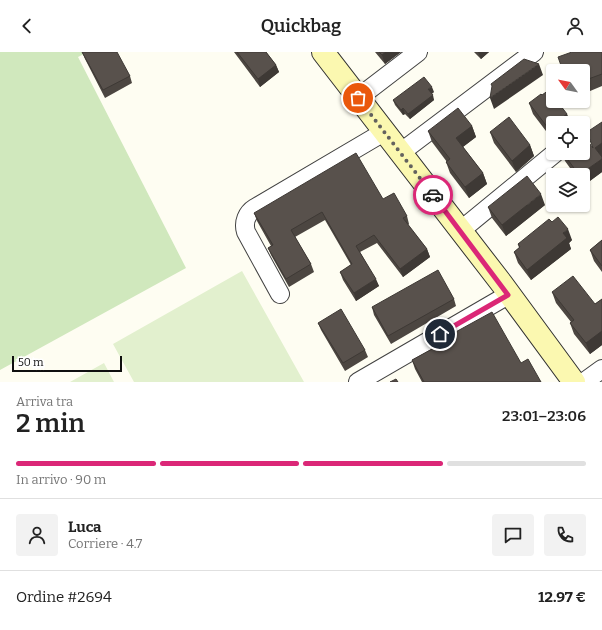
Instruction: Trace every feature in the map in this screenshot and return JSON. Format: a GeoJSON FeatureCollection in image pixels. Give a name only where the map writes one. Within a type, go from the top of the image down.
{"type":"FeatureCollection","features":[{"type":"Feature","properties":{"kind":"street"},"geometry":{"type":"LineString","coordinates":[[323,52],[574,382]]}},
{"type":"Feature","properties":{"kind":"street"},"geometry":{"type":"LineString","coordinates":[[358,98],[418,52]]}},
{"type":"Feature","properties":{"kind":"street"},"geometry":{"type":"LineString","coordinates":[[400,153],[534,52]]}},
{"type":"Feature","properties":{"kind":"street"},"geometry":{"type":"LineString","coordinates":[[280,294],[246,232],[245,224],[250,211],[384,132]]}},
{"type":"Feature","properties":{"kind":"street"},"geometry":{"type":"LineString","coordinates":[[460,231],[546,160]]}},
{"type":"Feature","properties":{"kind":"street"},"geometry":{"type":"LineString","coordinates":[[358,382],[508,295]]}},
{"type":"Feature","properties":{"kind":"street"},"geometry":{"type":"LineString","coordinates":[[584,382],[602,369]]}},
{"type":"Feature","properties":{"kind":"green space"},"geometry":{"type":"Polygon","coordinates":[[[0,52],[88,52],[78,57],[186,268],[0,370],[0,52]]]}},
{"type":"Feature","properties":{"kind":"green space"},"geometry":{"type":"Polygon","coordinates":[[[242,271],[304,382],[134,382],[113,344],[242,271]]]}},
{"type":"Feature","properties":{"kind":"green space"},"geometry":{"type":"Polygon","coordinates":[[[104,363],[114,382],[70,382],[104,363]]]}},
{"type":"Feature","properties":{"kind":"building"},"geometry":{"type":"Polygon","coordinates":[[[82,52],[117,52],[130,76],[103,90],[82,52]]]}},
{"type":"Feature","properties":{"kind":"building"},"geometry":{"type":"Polygon","coordinates":[[[237,52],[266,52],[276,65],[258,79],[237,52]]]}},
{"type":"Feature","properties":{"kind":"building"},"geometry":{"type":"Polygon","coordinates":[[[379,52],[386,52],[382,55],[379,52]]]}},
{"type":"Feature","properties":{"kind":"building"},"geometry":{"type":"Polygon","coordinates":[[[572,52],[602,52],[602,74],[590,78],[590,64],[560,64],[558,57],[572,52]]]}},
{"type":"Feature","properties":{"kind":"building"},"geometry":{"type":"Polygon","coordinates":[[[524,59],[539,64],[490,98],[491,84],[524,59]]]}},
{"type":"Feature","properties":{"kind":"building"},"geometry":{"type":"Polygon","coordinates":[[[424,77],[432,87],[428,89],[433,95],[408,114],[403,108],[401,110],[393,100],[424,77]]]}},
{"type":"Feature","properties":{"kind":"building"},"geometry":{"type":"Polygon","coordinates":[[[546,92],[546,108],[562,108],[567,114],[564,116],[546,116],[546,125],[529,103],[541,94],[542,95],[546,92]]]}},
{"type":"Feature","properties":{"kind":"building"},"geometry":{"type":"Polygon","coordinates":[[[458,108],[472,126],[456,138],[483,173],[465,187],[446,162],[450,159],[428,131],[458,108]]]}},
{"type":"Feature","properties":{"kind":"building"},"geometry":{"type":"Polygon","coordinates":[[[509,117],[530,145],[512,161],[490,132],[509,117]]]}},
{"type":"Feature","properties":{"kind":"building"},"geometry":{"type":"Polygon","coordinates":[[[602,122],[602,143],[595,148],[602,159],[589,168],[574,168],[568,160],[590,160],[590,144],[593,148],[590,140],[590,130],[602,122]]]}},
{"type":"Feature","properties":{"kind":"building"},"geometry":{"type":"Polygon","coordinates":[[[356,153],[383,199],[394,193],[407,216],[403,218],[427,249],[400,269],[374,235],[356,246],[376,279],[354,293],[340,272],[352,264],[322,212],[291,230],[311,264],[286,279],[268,248],[273,245],[254,213],[356,153]]]}},
{"type":"Feature","properties":{"kind":"building"},"geometry":{"type":"Polygon","coordinates":[[[527,176],[541,194],[502,225],[488,207],[527,176]]]}},
{"type":"Feature","properties":{"kind":"building"},"geometry":{"type":"Polygon","coordinates":[[[558,217],[568,229],[563,233],[567,238],[527,270],[514,252],[520,247],[518,244],[549,219],[552,222],[558,217]]]}},
{"type":"Feature","properties":{"kind":"building"},"geometry":{"type":"Polygon","coordinates":[[[602,240],[602,266],[590,250],[602,240]]]}},
{"type":"Feature","properties":{"kind":"building"},"geometry":{"type":"Polygon","coordinates":[[[438,270],[454,299],[388,336],[372,307],[438,270]]]}},
{"type":"Feature","properties":{"kind":"building"},"geometry":{"type":"Polygon","coordinates":[[[573,276],[595,304],[602,299],[602,331],[586,343],[570,323],[574,320],[552,292],[573,276]]]}},
{"type":"Feature","properties":{"kind":"building"},"geometry":{"type":"Polygon","coordinates":[[[341,309],[365,350],[343,363],[318,323],[341,309]]]}},
{"type":"Feature","properties":{"kind":"building"},"geometry":{"type":"Polygon","coordinates":[[[492,312],[521,363],[528,359],[541,382],[424,382],[412,360],[454,337],[452,334],[492,312]]]}},
{"type":"Feature","properties":{"kind":"building"},"geometry":{"type":"Polygon","coordinates":[[[396,379],[398,382],[390,382],[396,379]]]}},
{"type":"Feature","properties":{"kind":"way so far"},"geometry":{"type":"LineString","coordinates":[[358,98],[433,195]]}},
{"type":"Feature","properties":{"kind":"route"},"geometry":{"type":"LineString","coordinates":[[433,195],[502,284],[508,295],[440,334]]}}]}
